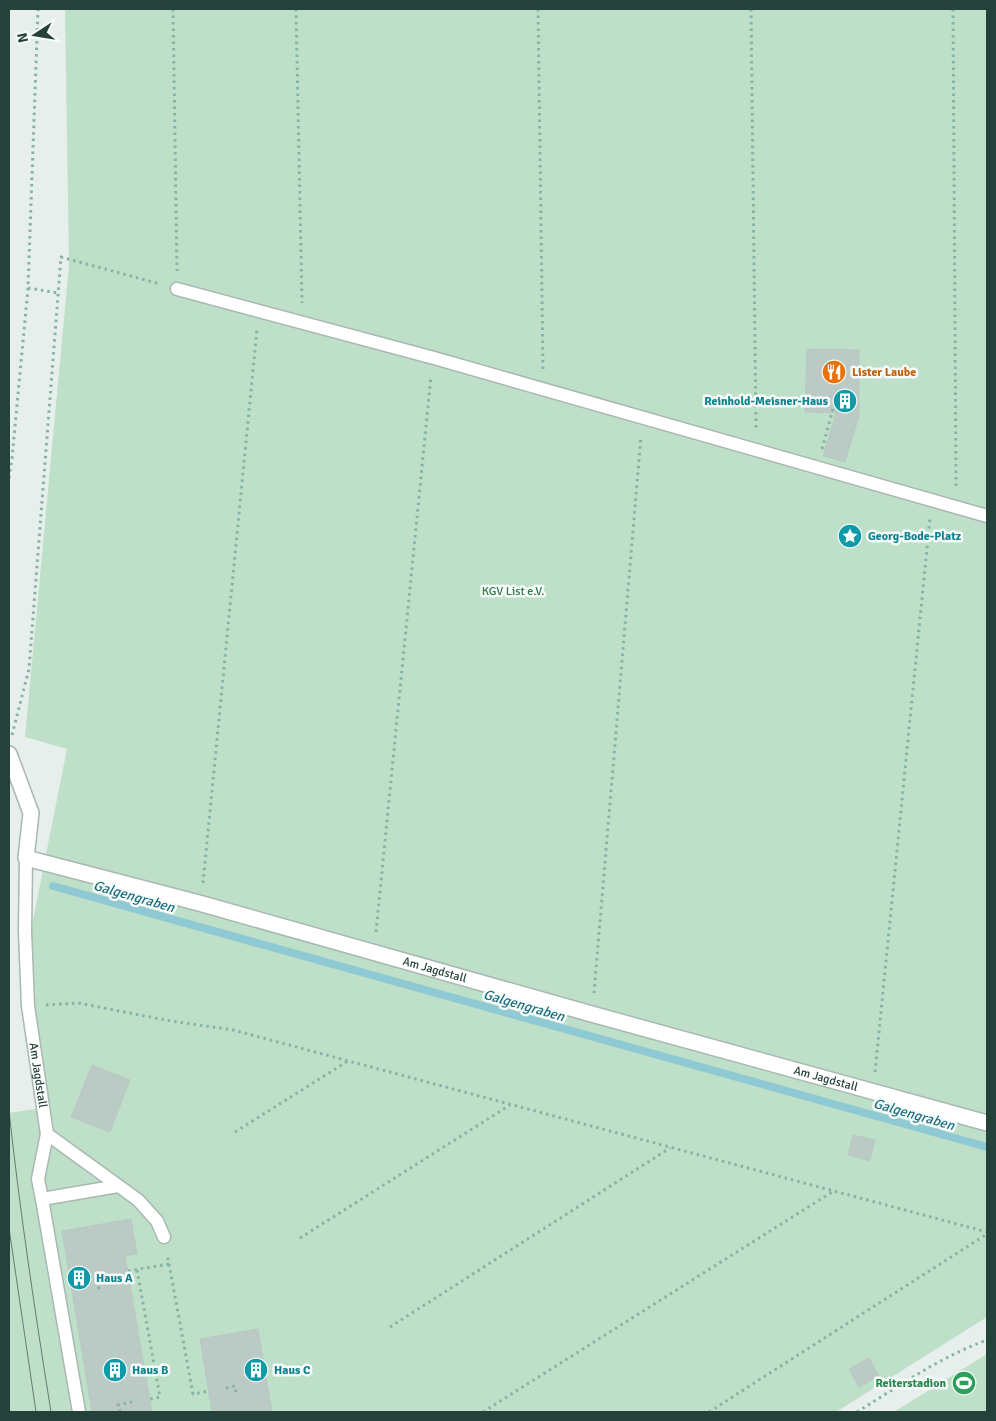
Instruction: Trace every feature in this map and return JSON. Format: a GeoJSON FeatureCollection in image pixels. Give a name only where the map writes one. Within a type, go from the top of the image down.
{"type":"FeatureCollection","features":[{"type":"Feature","properties":{"kind":"street","name":"Am Jagdstall"},"geometry":{"type":"LineString","coordinates":[[10,748],[31,814],[26,858],[199,903],[987,1123]]}},
{"type":"Feature","properties":{"kind":"lane"},"geometry":{"type":"LineString","coordinates":[[177,289],[434,358],[987,516]]}},
{"type":"Feature","properties":{"kind":"lane","name":"Am Jagdstall"},"geometry":{"type":"LineString","coordinates":[[26,858],[25,931],[28,1006],[47,1134],[38,1179],[79,1412]]}},
{"type":"Feature","properties":{"kind":"lane"},"geometry":{"type":"LineString","coordinates":[[47,1134],[138,1200],[157,1220],[164,1237]]}},
{"type":"Feature","properties":{"kind":"lane"},"geometry":{"type":"LineString","coordinates":[[42,1199],[118,1186]]}},
{"type":"Feature","properties":{"kind":"path"},"geometry":{"type":"LineString","coordinates":[[9,478],[28,288],[38,9]]}},
{"type":"Feature","properties":{"kind":"path"},"geometry":{"type":"LineString","coordinates":[[10,748],[29,669],[61,257],[177,289],[173,9]]}},
{"type":"Feature","properties":{"kind":"path"},"geometry":{"type":"LineString","coordinates":[[296,9],[301,323]]}},
{"type":"Feature","properties":{"kind":"path"},"geometry":{"type":"LineString","coordinates":[[538,9],[543,371],[541,390]]}},
{"type":"Feature","properties":{"kind":"path"},"geometry":{"type":"LineString","coordinates":[[751,9],[756,450]]}},
{"type":"Feature","properties":{"kind":"path"},"geometry":{"type":"LineString","coordinates":[[953,9],[956,507]]}},
{"type":"Feature","properties":{"kind":"path"},"geometry":{"type":"LineString","coordinates":[[28,288],[58,293]]}},
{"type":"Feature","properties":{"kind":"path"},"geometry":{"type":"LineString","coordinates":[[199,903],[260,311]]}},
{"type":"Feature","properties":{"kind":"path"},"geometry":{"type":"LineString","coordinates":[[372,951],[376,932],[434,358]]}},
{"type":"Feature","properties":{"kind":"path"},"geometry":{"type":"LineString","coordinates":[[816,468],[833,409]]}},
{"type":"Feature","properties":{"kind":"path"},"geometry":{"type":"LineString","coordinates":[[588,1013],[594,990],[643,418]]}},
{"type":"Feature","properties":{"kind":"path"},"geometry":{"type":"LineString","coordinates":[[871,1090],[875,1074],[932,500]]}},
{"type":"Feature","properties":{"kind":"path"},"geometry":{"type":"LineString","coordinates":[[28,1006],[78,1003],[171,1021],[233,1030],[987,1233]]}},
{"type":"Feature","properties":{"kind":"path"},"geometry":{"type":"LineString","coordinates":[[235,1132],[349,1061]]}},
{"type":"Feature","properties":{"kind":"path"},"geometry":{"type":"LineString","coordinates":[[300,1238],[510,1104]]}},
{"type":"Feature","properties":{"kind":"path"},"geometry":{"type":"LineString","coordinates":[[390,1327],[671,1148]]}},
{"type":"Feature","properties":{"kind":"path"},"geometry":{"type":"LineString","coordinates":[[483,1412],[833,1191]]}},
{"type":"Feature","properties":{"kind":"path"},"geometry":{"type":"LineString","coordinates":[[709,1412],[987,1233]]}},
{"type":"Feature","properties":{"kind":"path"},"geometry":{"type":"LineString","coordinates":[[164,1237],[193,1394],[209,1391]]}},
{"type":"Feature","properties":{"kind":"path"},"geometry":{"type":"LineString","coordinates":[[128,1271],[169,1264]]}},
{"type":"Feature","properties":{"kind":"path"},"geometry":{"type":"LineString","coordinates":[[137,1270],[160,1397],[150,1399]]}},
{"type":"Feature","properties":{"kind":"path"},"geometry":{"type":"LineString","coordinates":[[99,1288],[97,1277],[110,1274]]}},
{"type":"Feature","properties":{"kind":"path"},"geometry":{"type":"LineString","coordinates":[[857,1412],[931,1367],[968,1347],[987,1340]]}},
{"type":"Feature","properties":{"kind":"path"},"geometry":{"type":"LineString","coordinates":[[226,1388],[235,1386],[236,1394]]}},
{"type":"Feature","properties":{"kind":"path"},"geometry":{"type":"LineString","coordinates":[[120,1412],[118,1405],[132,1402]]}},
{"type":"Feature","properties":{"kind":"green space","name":"KGV List e.V."},"geometry":{"type":"Polygon","coordinates":[[[65,9],[987,9],[987,1317],[836,1412],[9,1412],[9,1113],[48,1107],[31,1005],[30,935],[67,749],[25,737],[69,265],[65,9]]]}},
{"type":"Feature","properties":{"kind":"green space","name":"Reiterstadion"},"geometry":{"type":"Polygon","coordinates":[[[987,1354],[987,1412],[894,1412],[987,1354]]]}},
{"type":"Feature","properties":{"kind":"building","name":"Reinhold-Meisner-Haus"},"geometry":{"type":"Polygon","coordinates":[[[807,349],[859,350],[859,416],[845,462],[823,456],[836,413],[805,412],[807,349]]]}},
{"type":"Feature","properties":{"kind":"building"},"geometry":{"type":"Polygon","coordinates":[[[92,1065],[130,1080],[110,1132],[71,1117],[92,1065]]]}},
{"type":"Feature","properties":{"kind":"building"},"geometry":{"type":"Polygon","coordinates":[[[853,1135],[875,1140],[870,1161],[848,1155],[853,1135]]]}},
{"type":"Feature","properties":{"kind":"building"},"geometry":{"type":"Polygon","coordinates":[[[131,1219],[137,1254],[125,1256],[152,1412],[92,1412],[62,1231],[131,1219]]]}},
{"type":"Feature","properties":{"kind":"building","name":"Haus C"},"geometry":{"type":"Polygon","coordinates":[[[258,1329],[272,1412],[212,1412],[200,1339],[258,1329]]]}},
{"type":"Feature","properties":{"kind":"building"},"geometry":{"type":"Polygon","coordinates":[[[869,1358],[879,1376],[859,1387],[849,1369],[869,1358]]]}},
{"type":"Feature","properties":{"kind":"waterway","name":"Galgengraben"},"geometry":{"type":"LineString","coordinates":[[53,886],[987,1147]]}},
{"type":"Feature","properties":{"kind":"tram line"},"geometry":{"type":"LineString","coordinates":[[9,1111],[28,1262],[51,1412]]}},
{"type":"Feature","properties":{"kind":"tram line"},"geometry":{"type":"LineString","coordinates":[[9,1228],[36,1412]]}},
{"type":"Feature","properties":{"kind":"place","name":"Lister Laube"},"geometry":{"type":"Point","coordinates":[834,372]}},
{"type":"Feature","properties":{"kind":"place","name":"Reinhold-Meisner-Haus"},"geometry":{"type":"Point","coordinates":[845,401]}},
{"type":"Feature","properties":{"kind":"place","name":"Georg-Bode-Platz"},"geometry":{"type":"Point","coordinates":[850,536]}},
{"type":"Feature","properties":{"kind":"place","name":"Haus A"},"geometry":{"type":"Point","coordinates":[79,1278]}},
{"type":"Feature","properties":{"kind":"place","name":"Haus B"},"geometry":{"type":"Point","coordinates":[115,1370]}},
{"type":"Feature","properties":{"kind":"place","name":"Haus C"},"geometry":{"type":"Point","coordinates":[256,1370]}},
{"type":"Feature","properties":{"kind":"place","name":"Reiterstadion"},"geometry":{"type":"Point","coordinates":[964,1383]}}]}
